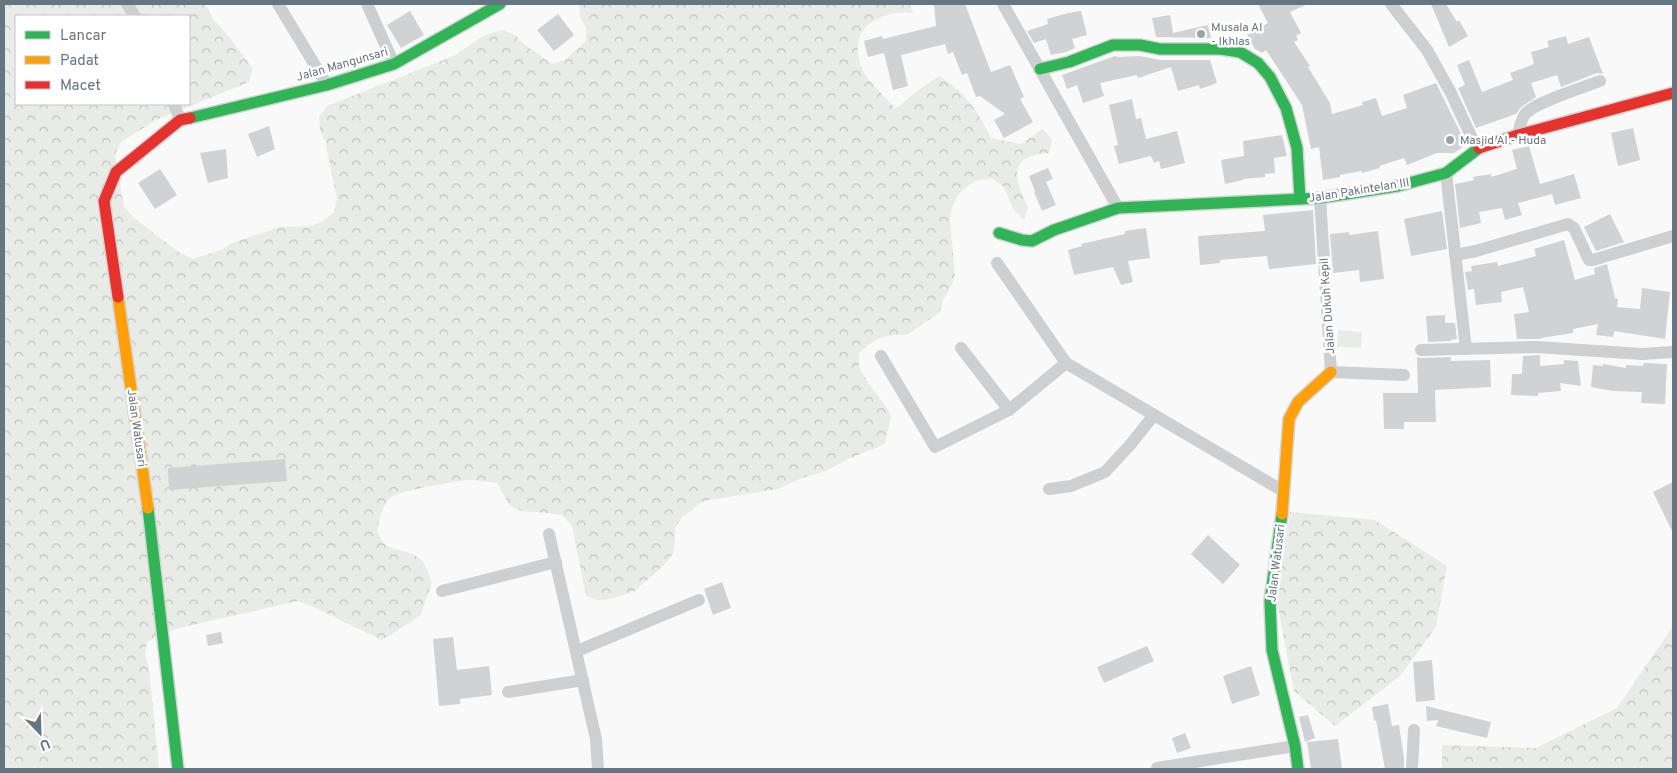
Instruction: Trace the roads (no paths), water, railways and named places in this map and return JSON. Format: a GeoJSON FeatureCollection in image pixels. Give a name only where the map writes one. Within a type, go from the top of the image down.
{"type":"FeatureCollection","features":[{"type":"Feature","properties":{"kind":"street"},"geometry":{"type":"LineString","coordinates":[[126,4],[134,15]]}},
{"type":"Feature","properties":{"kind":"street"},"geometry":{"type":"LineString","coordinates":[[278,4],[327,85]]}},
{"type":"Feature","properties":{"kind":"street"},"geometry":{"type":"LineString","coordinates":[[367,4],[394,64]]}},
{"type":"Feature","properties":{"kind":"street","name":"Jalan Mangunsari"},"geometry":{"type":"LineString","coordinates":[[180,120],[327,85],[394,64],[500,4]]}},
{"type":"Feature","properties":{"kind":"street"},"geometry":{"type":"LineString","coordinates":[[1003,4],[1118,208]]}},
{"type":"Feature","properties":{"kind":"street"},"geometry":{"type":"LineString","coordinates":[[1391,4],[1427,50],[1451,93],[1477,149]]}},
{"type":"Feature","properties":{"kind":"street"},"geometry":{"type":"LineString","coordinates":[[1040,69],[1069,62],[1113,46],[1140,45],[1160,48],[1220,48],[1240,52],[1258,63],[1270,77],[1286,108],[1297,148],[1300,199]]}},
{"type":"Feature","properties":{"kind":"street"},"geometry":{"type":"LineString","coordinates":[[1518,135],[1521,122],[1526,113],[1536,106],[1600,81]]}},
{"type":"Feature","properties":{"kind":"street","name":"Jalan Pakintelan III"},"geometry":{"type":"LineString","coordinates":[[999,232],[1022,240],[1032,240],[1054,230],[1118,208],[1320,198],[1398,186],[1446,173],[1477,149],[1518,135],[1673,93]]}},
{"type":"Feature","properties":{"kind":"street"},"geometry":{"type":"LineString","coordinates":[[174,105],[180,120]]}},
{"type":"Feature","properties":{"kind":"street","name":"Jalan Watusari"},"geometry":{"type":"LineString","coordinates":[[178,769],[144,478],[104,201],[116,172],[180,120]]}},
{"type":"Feature","properties":{"kind":"street"},"geometry":{"type":"LineString","coordinates":[[1446,173],[1466,349]]}},
{"type":"Feature","properties":{"kind":"street","name":"Jalan Dukuh Kepil"},"geometry":{"type":"LineString","coordinates":[[1320,198],[1332,372],[1404,375]]}},
{"type":"Feature","properties":{"kind":"street"},"geometry":{"type":"LineString","coordinates":[[1456,255],[1568,224],[1574,228],[1589,260],[1673,236]]}},
{"type":"Feature","properties":{"kind":"street"},"geometry":{"type":"LineString","coordinates":[[997,264],[1066,363],[1283,492]]}},
{"type":"Feature","properties":{"kind":"street"},"geometry":{"type":"LineString","coordinates":[[1421,350],[1537,347],[1642,354],[1673,352]]}},
{"type":"Feature","properties":{"kind":"street"},"geometry":{"type":"LineString","coordinates":[[960,348],[1009,410]]}},
{"type":"Feature","properties":{"kind":"street"},"geometry":{"type":"LineString","coordinates":[[881,356],[935,448],[1009,410],[1066,363]]}},
{"type":"Feature","properties":{"kind":"street","name":"Jalan Watusari"},"geometry":{"type":"LineString","coordinates":[[1298,769],[1295,746],[1272,650],[1270,601],[1283,492],[1289,419],[1298,402],[1332,372]]}},
{"type":"Feature","properties":{"kind":"street"},"geometry":{"type":"LineString","coordinates":[[1049,489],[1071,486],[1105,472],[1130,446],[1154,415]]}},
{"type":"Feature","properties":{"kind":"street"},"geometry":{"type":"LineString","coordinates":[[550,534],[596,739],[598,769]]}},
{"type":"Feature","properties":{"kind":"street"},"geometry":{"type":"LineString","coordinates":[[442,590],[556,562]]}},
{"type":"Feature","properties":{"kind":"street"},"geometry":{"type":"LineString","coordinates":[[577,651],[699,600]]}},
{"type":"Feature","properties":{"kind":"street"},"geometry":{"type":"LineString","coordinates":[[508,692],[583,680]]}},
{"type":"Feature","properties":{"kind":"street"},"geometry":{"type":"LineString","coordinates":[[1412,769],[1414,730]]}},
{"type":"Feature","properties":{"kind":"street"},"geometry":{"type":"LineString","coordinates":[[1157,768],[1295,746]]}},
{"type":"Feature","properties":{"kind":"place","name":"Musala Al - Ikhlas"},"geometry":{"type":"Point","coordinates":[1201,34]}},
{"type":"Feature","properties":{"kind":"place","name":"Masjid Al - Huda"},"geometry":{"type":"Point","coordinates":[1450,140]}}]}
